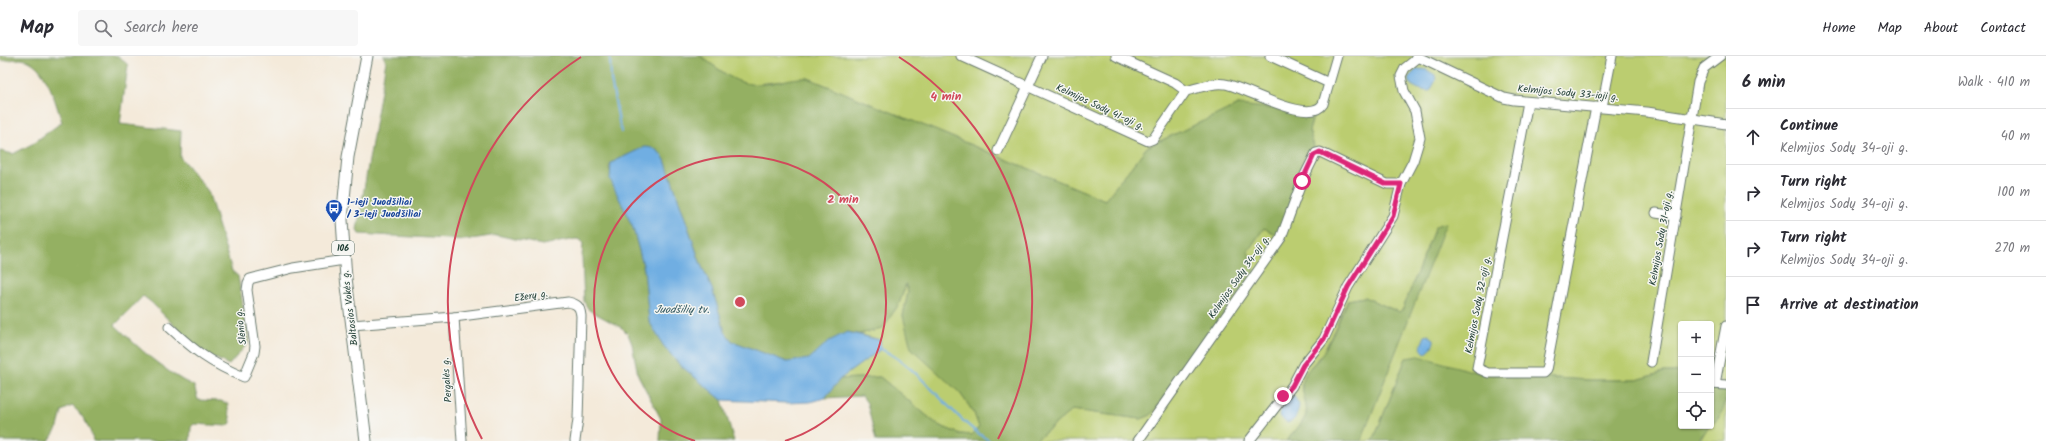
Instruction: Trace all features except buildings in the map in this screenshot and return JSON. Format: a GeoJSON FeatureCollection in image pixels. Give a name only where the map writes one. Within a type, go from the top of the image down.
{"type":"FeatureCollection","features":[{"type":"Feature","properties":{"kind":"main road","name":"Baltosios Vokės g."},"geometry":{"type":"LineString","coordinates":[[366,441],[344,260],[342,220],[348,157],[367,56]]}},
{"type":"Feature","properties":{"kind":"street","name":"Kelmijos Sodų 41-oji g."},"geometry":{"type":"LineString","coordinates":[[961,56],[1148,141],[1153,138],[1186,91]]}},
{"type":"Feature","properties":{"kind":"street"},"geometry":{"type":"LineString","coordinates":[[998,151],[1042,56]]}},
{"type":"Feature","properties":{"kind":"street"},"geometry":{"type":"LineString","coordinates":[[1116,56],[1175,83],[1186,91],[1223,84],[1295,109],[1310,112],[1318,110],[1321,107],[1337,56]]}},
{"type":"Feature","properties":{"kind":"street"},"geometry":{"type":"LineString","coordinates":[[1270,56],[1329,82]]}},
{"type":"Feature","properties":{"kind":"street"},"geometry":{"type":"LineString","coordinates":[[1599,107],[1612,56]]}},
{"type":"Feature","properties":{"kind":"street","name":"Kelmijos Sodų 31-oji g."},"geometry":{"type":"LineString","coordinates":[[1651,362],[1699,76],[1704,68],[1720,56]]}},
{"type":"Feature","properties":{"kind":"street"},"geometry":{"type":"LineString","coordinates":[[1249,441],[1292,386],[1303,365],[1324,339],[1348,287],[1393,216],[1401,184],[1413,161],[1420,138],[1415,111],[1404,91],[1401,76],[1405,68],[1417,57]]}},
{"type":"Feature","properties":{"kind":"street","name":"Kelmijos Sodų 33-ioji g."},"geometry":{"type":"LineString","coordinates":[[1417,57],[1504,98],[1528,102],[1599,107],[1692,118],[1726,124]]}},
{"type":"Feature","properties":{"kind":"street","name":"Kelmijos Sodų 32-oji g."},"geometry":{"type":"LineString","coordinates":[[1528,102],[1477,368],[1488,373],[1543,373],[1546,370],[1599,107]]}},
{"type":"Feature","properties":{"kind":"street","name":"Kelmijos Sodų 34-oji g."},"geometry":{"type":"LineString","coordinates":[[1138,441],[1281,238],[1302,181],[1316,153],[1320,152],[1386,184],[1401,184]]}},
{"type":"Feature","properties":{"kind":"street"},"geometry":{"type":"LineString","coordinates":[[1656,213],[1676,216]]}},
{"type":"Feature","properties":{"kind":"street","name":"Slėnio g."},"geometry":{"type":"LineString","coordinates":[[169,326],[194,351],[220,367],[244,377],[254,353],[255,346],[247,290],[250,279],[293,268],[344,260]]}},
{"type":"Feature","properties":{"kind":"street","name":"Ežerų g."},"geometry":{"type":"LineString","coordinates":[[352,325],[454,317],[568,302],[578,306],[581,316],[581,349],[578,378],[578,419],[575,441]]}},
{"type":"Feature","properties":{"kind":"street","name":"Pergalės g."},"geometry":{"type":"LineString","coordinates":[[454,317],[462,441]]}},
{"type":"Feature","properties":{"kind":"street"},"geometry":{"type":"LineString","coordinates":[[1714,380],[1726,326]]}},
{"type":"Feature","properties":{"kind":"street"},"geometry":{"type":"LineString","coordinates":[[1714,384],[1726,386]]}},
{"type":"Feature","properties":{"kind":"green space"},"geometry":{"type":"Polygon","coordinates":[[[0,56],[118,56],[128,65],[120,124],[181,131],[180,157],[208,191],[232,271],[238,276],[249,342],[229,365],[198,350],[151,302],[143,296],[115,325],[162,367],[194,386],[198,400],[221,401],[228,404],[231,423],[227,426],[194,424],[191,427],[190,441],[93,441],[86,422],[72,406],[62,411],[58,427],[49,441],[0,441],[0,151],[13,154],[32,144],[62,122],[53,94],[37,67],[30,61],[21,59],[2,61],[0,60],[0,56]]]}},
{"type":"Feature","properties":{"kind":"green space"},"geometry":{"type":"Polygon","coordinates":[[[383,56],[700,56],[725,74],[741,82],[750,84],[772,83],[808,78],[1105,200],[1147,147],[1238,105],[1314,113],[1309,131],[1314,146],[1280,237],[1264,228],[1248,251],[1255,271],[1151,415],[1141,419],[1072,410],[1035,441],[876,441],[867,403],[862,396],[825,398],[840,379],[880,377],[938,425],[960,434],[972,435],[979,427],[974,413],[960,393],[911,348],[903,316],[908,292],[906,284],[899,304],[882,329],[859,334],[847,332],[809,359],[787,362],[732,341],[725,332],[712,289],[701,265],[665,160],[644,147],[611,163],[609,168],[633,228],[644,269],[649,321],[663,345],[679,364],[722,400],[734,441],[660,441],[661,419],[638,375],[632,344],[628,334],[622,328],[589,310],[584,302],[582,257],[583,244],[581,240],[576,239],[542,245],[497,235],[465,240],[359,234],[357,230],[386,61],[383,56]]]}},
{"type":"Feature","properties":{"kind":"green space"},"geometry":{"type":"Polygon","coordinates":[[[700,56],[1726,56],[1726,387],[1714,373],[1714,321],[1678,321],[1678,372],[1664,372],[1637,380],[1589,380],[1482,374],[1406,358],[1373,441],[1361,441],[1445,224],[1440,224],[1435,227],[1403,309],[1399,312],[1364,297],[1348,300],[1323,354],[1311,366],[1301,386],[1306,402],[1305,418],[1287,441],[1035,441],[1072,410],[1141,419],[1151,415],[1248,251],[1264,228],[1279,237],[1314,146],[1309,131],[1314,114],[1238,105],[1147,147],[1105,200],[808,78],[748,85],[737,82],[700,56]]]}},
{"type":"Feature","properties":{"kind":"green space"},"geometry":{"type":"Polygon","coordinates":[[[1446,223],[1361,441],[1287,441],[1302,422],[1306,414],[1306,404],[1302,388],[1304,377],[1327,347],[1348,300],[1364,297],[1399,312],[1403,309],[1435,227],[1446,223]]]}},
{"type":"Feature","properties":{"kind":"green space"},"geometry":{"type":"Polygon","coordinates":[[[906,284],[908,292],[903,316],[945,377],[960,393],[974,413],[979,427],[973,435],[960,434],[938,425],[880,377],[840,379],[881,349],[880,340],[859,334],[882,329],[899,304],[906,284]]]}},
{"type":"Feature","properties":{"kind":"green space"},"geometry":{"type":"Polygon","coordinates":[[[1419,356],[1482,374],[1589,380],[1637,380],[1664,372],[1678,372],[1678,429],[1708,429],[1700,438],[1700,441],[1373,441],[1406,358],[1419,356]]]}},
{"type":"Feature","properties":{"kind":"green space"},"geometry":{"type":"Polygon","coordinates":[[[1714,386],[1726,387],[1723,408],[1719,417],[1714,422],[1714,386]]]}},
{"type":"Feature","properties":{"kind":"green space"},"geometry":{"type":"Polygon","coordinates":[[[1726,400],[1726,441],[1700,441],[1706,429],[1714,429],[1714,422],[1718,419],[1726,400]]]}},
{"type":"Feature","properties":{"kind":"water"},"geometry":{"type":"Polygon","coordinates":[[[1422,69],[1435,75],[1436,80],[1430,91],[1416,88],[1409,81],[1408,78],[1416,70],[1422,69]]]}},
{"type":"Feature","properties":{"kind":"water","name":"Juodšilių tv."},"geometry":{"type":"Polygon","coordinates":[[[644,147],[656,150],[665,160],[701,265],[712,289],[725,332],[732,341],[787,362],[809,359],[829,341],[847,332],[880,340],[881,349],[840,379],[825,398],[810,402],[786,403],[722,400],[679,364],[663,345],[649,321],[644,269],[633,228],[610,179],[611,163],[644,147]]]}},
{"type":"Feature","properties":{"kind":"water"},"geometry":{"type":"Polygon","coordinates":[[[1428,335],[1434,339],[1434,343],[1425,354],[1420,348],[1425,336],[1428,335]]]}},
{"type":"Feature","properties":{"kind":"water"},"geometry":{"type":"Polygon","coordinates":[[[1294,396],[1299,405],[1298,411],[1294,419],[1287,423],[1279,416],[1281,406],[1289,397],[1294,396]]]}},
{"type":"Feature","properties":{"kind":"waterway"},"geometry":{"type":"LineString","coordinates":[[610,56],[611,80],[621,132]]}},
{"type":"Feature","properties":{"kind":"waterway"},"geometry":{"type":"LineString","coordinates":[[879,348],[895,357],[909,368],[975,431],[990,441]]}},
{"type":"Feature","properties":{"kind":"place","name":"1-ieji Juodšiliai / 3-ieji Juodšiliai"},"geometry":{"type":"Point","coordinates":[334,223]}},
{"type":"Feature","properties":{"kind":"route"},"geometry":{"type":"LineString","coordinates":[[1283,396],[1292,386],[1303,365],[1324,339],[1348,287],[1385,231],[1397,205],[1401,184],[1386,184],[1320,152],[1314,155],[1302,181]]}}]}
